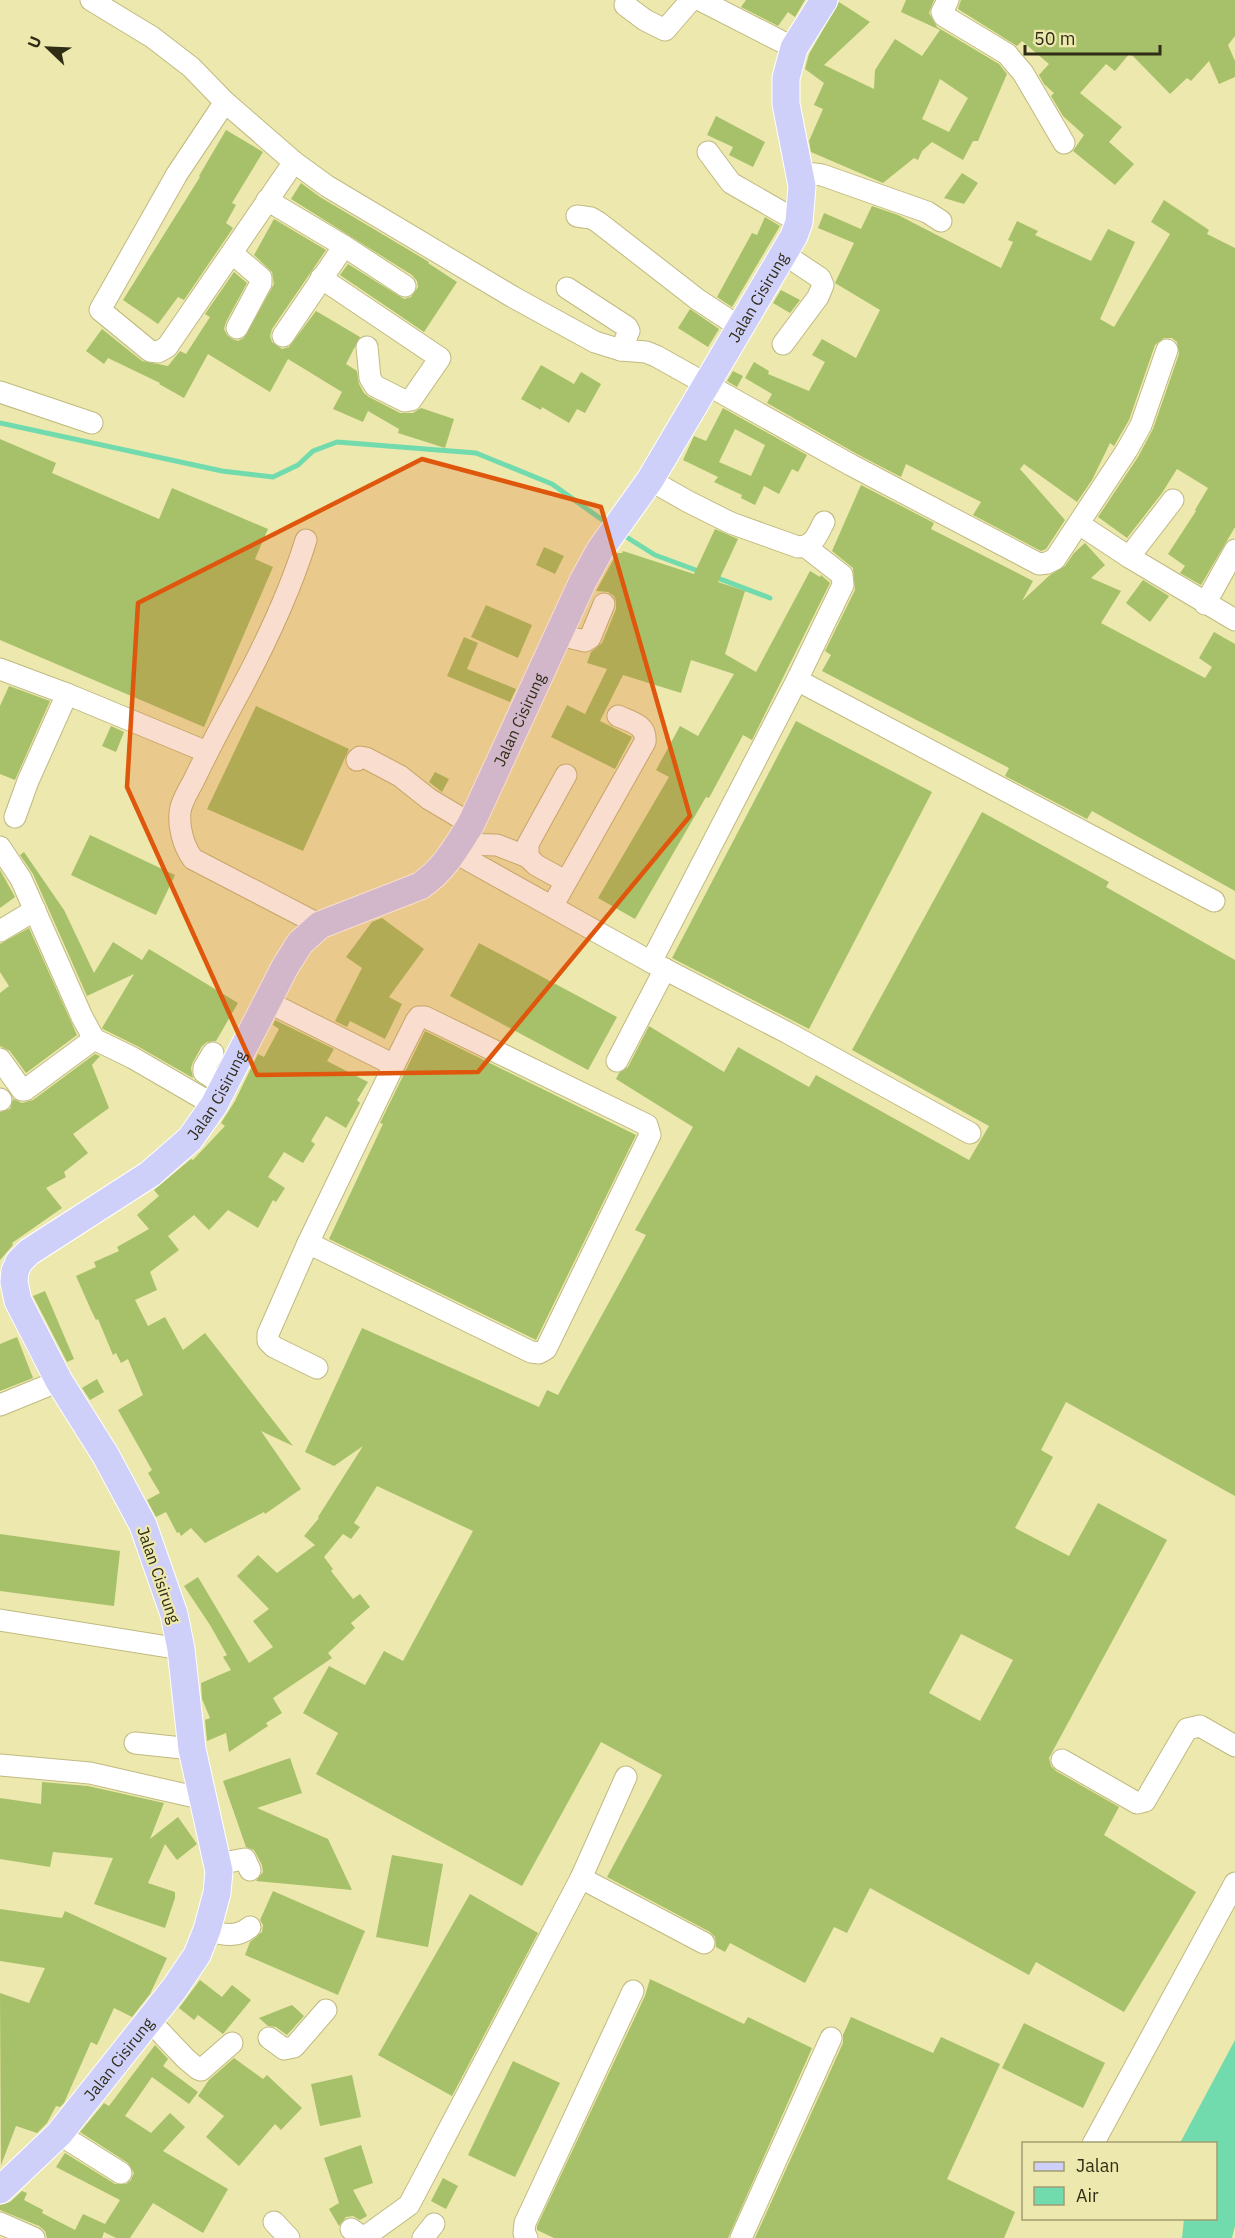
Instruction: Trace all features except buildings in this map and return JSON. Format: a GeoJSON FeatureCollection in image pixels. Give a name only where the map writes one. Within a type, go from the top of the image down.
{"type":"FeatureCollection","features":[{"type":"Feature","properties":{"kind":"main road","name":"Jalan Cisirung"},"geometry":{"type":"LineString","coordinates":[[0,2190],[59,2134],[174,1989],[197,1955],[207,1930],[217,1893],[219,1871],[192,1749],[181,1649],[174,1614],[143,1525],[106,1456],[59,1381],[18,1301],[14,1282],[15,1271],[19,1262],[29,1252],[150,1174],[190,1139],[218,1095],[300,943],[320,925],[420,886],[433,878],[461,840],[583,581],[615,529],[650,480],[794,236],[799,222],[802,186],[786,104],[786,78],[794,48],[824,0]]}},
{"type":"Feature","properties":{"kind":"street"},"geometry":{"type":"LineString","coordinates":[[91,0],[160,43],[191,67],[225,102],[294,162],[327,186],[513,297],[595,342],[621,350],[646,352],[656,356],[851,465],[1039,564],[1055,559],[1141,425],[1167,350]]}},
{"type":"Feature","properties":{"kind":"street"},"geometry":{"type":"LineString","coordinates":[[625,5],[645,20],[665,30],[691,0]]}},
{"type":"Feature","properties":{"kind":"street"},"geometry":{"type":"LineString","coordinates":[[700,0],[794,48]]}},
{"type":"Feature","properties":{"kind":"street"},"geometry":{"type":"LineString","coordinates":[[948,0],[942,12],[944,16],[1007,54],[1023,73],[1064,143]]}},
{"type":"Feature","properties":{"kind":"street"},"geometry":{"type":"LineString","coordinates":[[225,102],[177,174],[100,310],[150,351],[163,350],[294,162]]}},
{"type":"Feature","properties":{"kind":"street"},"geometry":{"type":"LineString","coordinates":[[708,152],[731,183],[799,222]]}},
{"type":"Feature","properties":{"kind":"street"},"geometry":{"type":"LineString","coordinates":[[799,172],[832,178],[927,212],[941,221]]}},
{"type":"Feature","properties":{"kind":"street"},"geometry":{"type":"LineString","coordinates":[[267,200],[405,286]]}},
{"type":"Feature","properties":{"kind":"street"},"geometry":{"type":"LineString","coordinates":[[577,216],[591,218],[598,222],[698,299],[741,328]]}},
{"type":"Feature","properties":{"kind":"street"},"geometry":{"type":"LineString","coordinates":[[283,336],[344,246]]}},
{"type":"Feature","properties":{"kind":"street"},"geometry":{"type":"LineString","coordinates":[[231,253],[246,268],[261,278],[261,283],[237,328]]}},
{"type":"Feature","properties":{"kind":"street"},"geometry":{"type":"LineString","coordinates":[[783,344],[818,297],[824,285],[820,278],[784,254]]}},
{"type":"Feature","properties":{"kind":"street"},"geometry":{"type":"LineString","coordinates":[[321,279],[440,358],[411,400],[405,401],[375,386],[370,378],[366,347]]}},
{"type":"Feature","properties":{"kind":"street"},"geometry":{"type":"LineString","coordinates":[[567,288],[627,327],[629,331],[621,350]]}},
{"type":"Feature","properties":{"kind":"street"},"geometry":{"type":"LineString","coordinates":[[0,392],[92,423]]}},
{"type":"Feature","properties":{"kind":"street"},"geometry":{"type":"LineString","coordinates":[[650,480],[731,522],[798,547],[806,547],[813,543],[824,522]]}},
{"type":"Feature","properties":{"kind":"street"},"geometry":{"type":"LineString","coordinates":[[1129,557],[1173,500]]}},
{"type":"Feature","properties":{"kind":"street"},"geometry":{"type":"LineString","coordinates":[[1078,524],[1205,604],[1235,620]]}},
{"type":"Feature","properties":{"kind":"street"},"geometry":{"type":"LineString","coordinates":[[306,540],[294,580],[279,616],[207,752],[181,807],[182,837],[186,850],[193,859],[320,925]]}},
{"type":"Feature","properties":{"kind":"street"},"geometry":{"type":"LineString","coordinates":[[617,1061],[658,966],[843,585],[842,574],[806,547]]}},
{"type":"Feature","properties":{"kind":"street"},"geometry":{"type":"LineString","coordinates":[[1205,604],[1235,550]]}},
{"type":"Feature","properties":{"kind":"street"},"geometry":{"type":"LineString","coordinates":[[559,635],[585,641],[590,638],[604,604]]}},
{"type":"Feature","properties":{"kind":"street"},"geometry":{"type":"LineString","coordinates":[[1,672],[67,694],[207,752]]}},
{"type":"Feature","properties":{"kind":"street"},"geometry":{"type":"LineString","coordinates":[[797,680],[1214,901]]}},
{"type":"Feature","properties":{"kind":"street"},"geometry":{"type":"LineString","coordinates":[[15,817],[28,781],[67,694]]}},
{"type":"Feature","properties":{"kind":"street"},"geometry":{"type":"LineString","coordinates":[[553,905],[645,742],[646,735],[643,727],[618,716]]}},
{"type":"Feature","properties":{"kind":"street"},"geometry":{"type":"LineString","coordinates":[[357,759],[366,758],[400,776],[429,799],[461,840],[553,905],[658,966],[970,1133]]}},
{"type":"Feature","properties":{"kind":"street"},"geometry":{"type":"LineString","coordinates":[[528,857],[528,844],[566,776]]}},
{"type":"Feature","properties":{"kind":"street"},"geometry":{"type":"LineString","coordinates":[[461,840],[497,845],[528,857],[536,865],[566,881]]}},
{"type":"Feature","properties":{"kind":"street"},"geometry":{"type":"LineString","coordinates":[[2,855],[21,879],[94,1039],[218,1095]]}},
{"type":"Feature","properties":{"kind":"street"},"geometry":{"type":"LineString","coordinates":[[0,931],[35,910]]}},
{"type":"Feature","properties":{"kind":"street"},"geometry":{"type":"LineString","coordinates":[[268,1002],[394,1065]]}},
{"type":"Feature","properties":{"kind":"street"},"geometry":{"type":"LineString","coordinates":[[308,1243],[531,1352],[540,1353],[546,1349],[650,1136],[647,1125],[425,1017],[419,1017],[308,1243],[268,1335],[268,1341],[274,1347],[317,1368]]}},
{"type":"Feature","properties":{"kind":"street"},"geometry":{"type":"LineString","coordinates":[[0,1059],[22,1090],[25,1090],[94,1039]]}},
{"type":"Feature","properties":{"kind":"street"},"geometry":{"type":"LineString","coordinates":[[213,1053],[204,1072],[218,1095]]}},
{"type":"Feature","properties":{"kind":"street"},"geometry":{"type":"LineString","coordinates":[[0,1405],[59,1381]]}},
{"type":"Feature","properties":{"kind":"street"},"geometry":{"type":"LineString","coordinates":[[0,1620],[181,1649]]}},
{"type":"Feature","properties":{"kind":"street"},"geometry":{"type":"LineString","coordinates":[[1062,1760],[1137,1803],[1145,1801],[1188,1729],[1200,1726],[1235,1746]]}},
{"type":"Feature","properties":{"kind":"street"},"geometry":{"type":"LineString","coordinates":[[135,1743],[192,1749]]}},
{"type":"Feature","properties":{"kind":"street"},"geometry":{"type":"LineString","coordinates":[[0,1765],[90,1773],[204,1800]]}},
{"type":"Feature","properties":{"kind":"street"},"geometry":{"type":"LineString","coordinates":[[351,2229],[361,2236],[366,2236],[408,2205],[581,1878],[626,1777]]}},
{"type":"Feature","properties":{"kind":"street"},"geometry":{"type":"LineString","coordinates":[[218,1864],[245,1859],[250,1870]]}},
{"type":"Feature","properties":{"kind":"street"},"geometry":{"type":"LineString","coordinates":[[581,1878],[704,1943]]}},
{"type":"Feature","properties":{"kind":"street"},"geometry":{"type":"LineString","coordinates":[[1094,2142],[1235,1883]]}},
{"type":"Feature","properties":{"kind":"street"},"geometry":{"type":"LineString","coordinates":[[207,1930],[226,1935],[243,1933],[250,1927]]}},
{"type":"Feature","properties":{"kind":"street"},"geometry":{"type":"LineString","coordinates":[[527,2238],[524,2233],[525,2223],[633,1991]]}},
{"type":"Feature","properties":{"kind":"street"},"geometry":{"type":"LineString","coordinates":[[269,2038],[284,2049],[294,2047],[326,2010]]}},
{"type":"Feature","properties":{"kind":"street"},"geometry":{"type":"LineString","coordinates":[[149,2020],[186,2059],[201,2070],[232,2043]]}},
{"type":"Feature","properties":{"kind":"street"},"geometry":{"type":"LineString","coordinates":[[741,2238],[831,2038]]}},
{"type":"Feature","properties":{"kind":"street"},"geometry":{"type":"LineString","coordinates":[[59,2134],[121,2173]]}},
{"type":"Feature","properties":{"kind":"street"},"geometry":{"type":"LineString","coordinates":[[274,2222],[289,2238]]}},
{"type":"Feature","properties":{"kind":"street"},"geometry":{"type":"LineString","coordinates":[[0,2223],[34,2238]]}},
{"type":"Feature","properties":{"kind":"highlighted area"},"geometry":{"type":"Polygon","coordinates":[[[422,459],[601,507],[690,816],[478,1072],[257,1075],[127,787],[138,603],[422,459]]]}},
{"type":"Feature","properties":{"kind":"water"},"geometry":{"type":"Polygon","coordinates":[[[1235,2040],[1235,2226],[1232,2238],[1182,2238],[1184,2220],[1217,2220],[1217,2142],[1181,2142],[1235,2040]]]}},
{"type":"Feature","properties":{"kind":"waterway"},"geometry":{"type":"LineString","coordinates":[[0,423],[222,471],[273,477],[298,465],[313,451],[337,442],[476,453],[552,484],[608,524]]}},
{"type":"Feature","properties":{"kind":"waterway"},"geometry":{"type":"LineString","coordinates":[[620,533],[655,555],[701,572]]}},
{"type":"Feature","properties":{"kind":"waterway"},"geometry":{"type":"LineString","coordinates":[[715,577],[770,598]]}}]}
